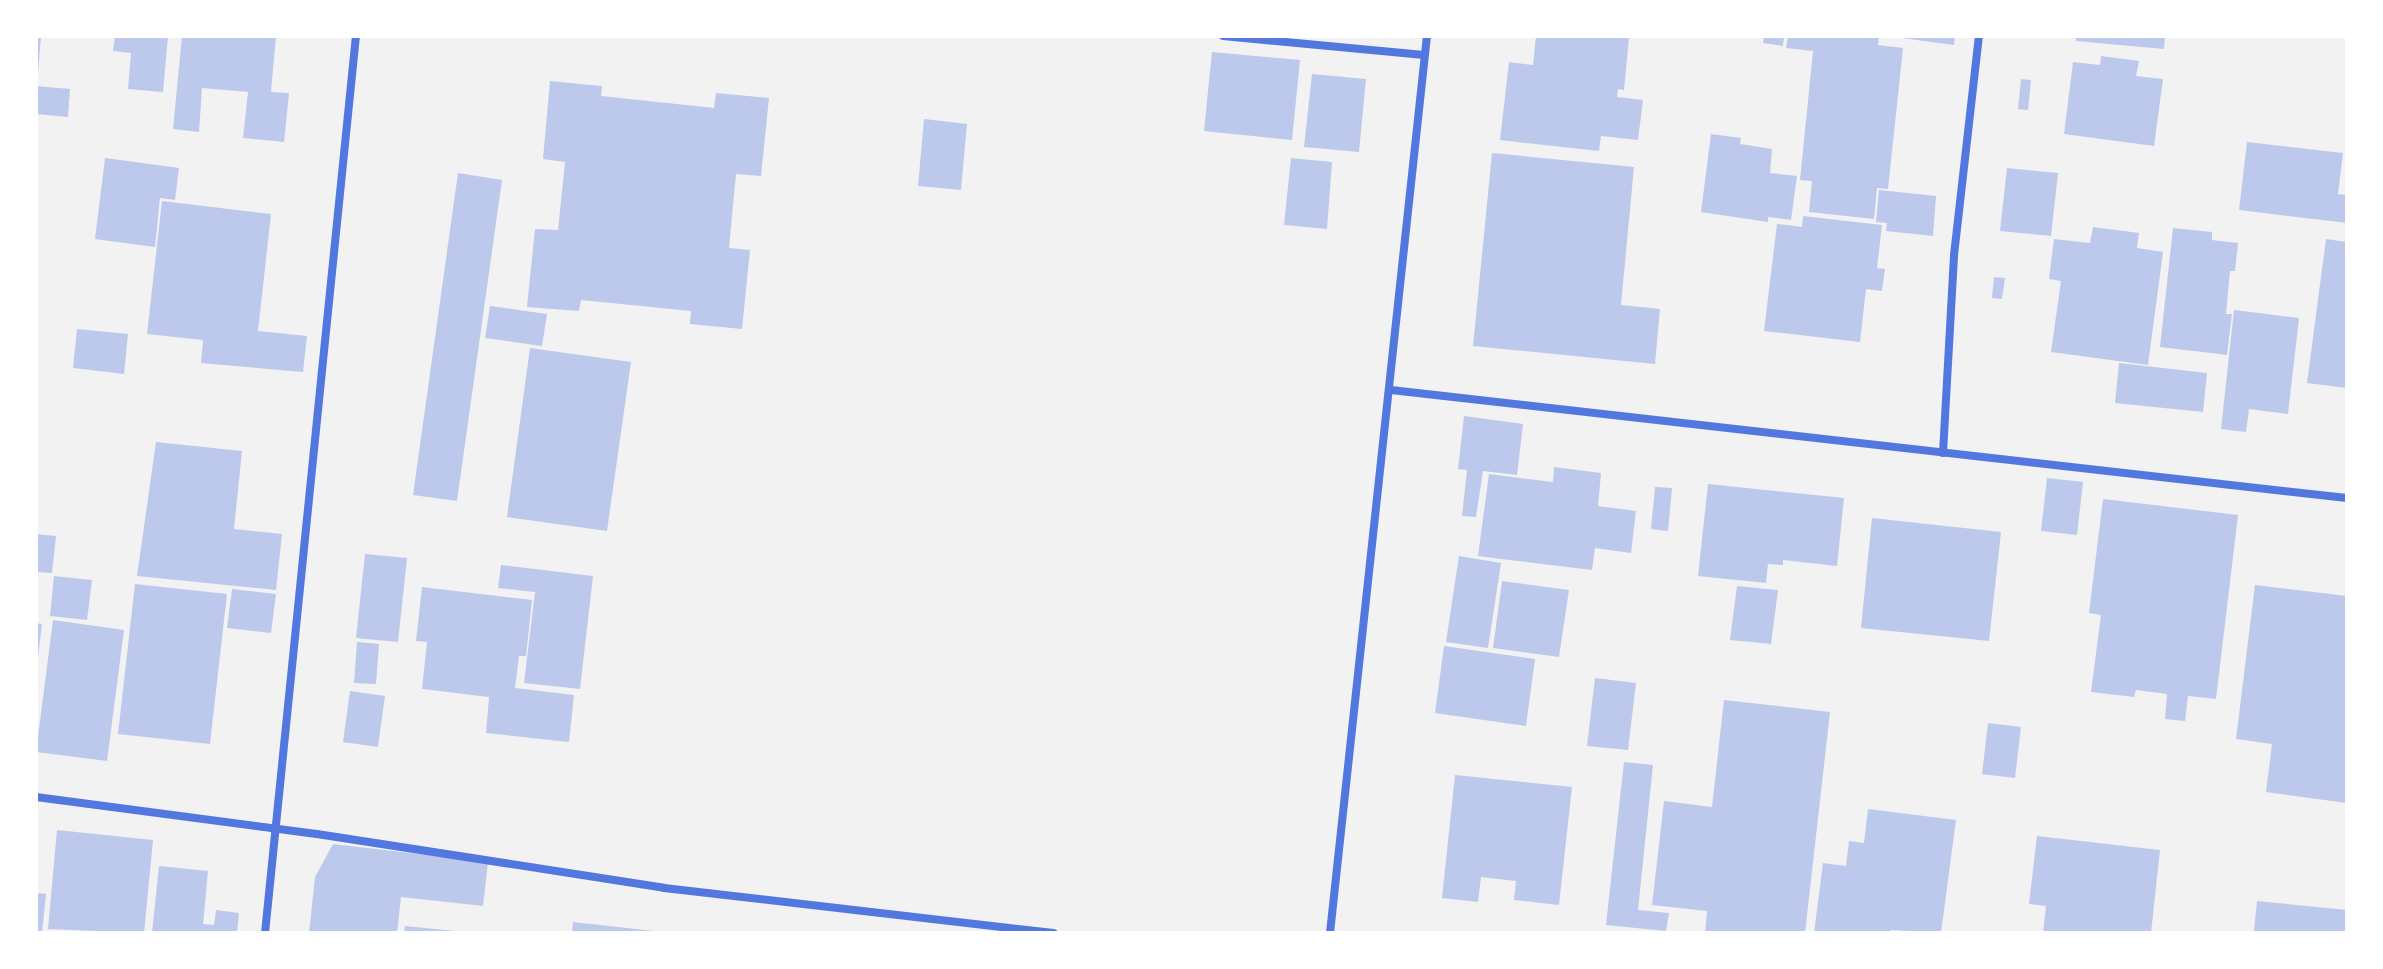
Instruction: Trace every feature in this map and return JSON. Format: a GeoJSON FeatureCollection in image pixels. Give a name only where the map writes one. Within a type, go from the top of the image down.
{"type":"FeatureCollection","features":[{"type":"Feature","properties":{"kind":"street"},"geometry":{"type":"LineString","coordinates":[[265,933],[325,312],[356,36]]}},
{"type":"Feature","properties":{"kind":"street"},"geometry":{"type":"LineString","coordinates":[[1223,36],[1424,55]]}},
{"type":"Feature","properties":{"kind":"street"},"geometry":{"type":"LineString","coordinates":[[1330,933],[1427,36]]}},
{"type":"Feature","properties":{"kind":"street"},"geometry":{"type":"LineString","coordinates":[[1943,453],[1954,255],[1979,36]]}},
{"type":"Feature","properties":{"kind":"street"},"geometry":{"type":"LineString","coordinates":[[1391,390],[2347,498]]}},
{"type":"Feature","properties":{"kind":"street"},"geometry":{"type":"LineString","coordinates":[[36,797],[276,828],[664,888],[1053,933]]}},
{"type":"Feature","properties":{"kind":"building"},"geometry":{"type":"Polygon","coordinates":[[[36,36],[41,36],[38,73],[36,73],[36,36]]]}},
{"type":"Feature","properties":{"kind":"building"},"geometry":{"type":"Polygon","coordinates":[[[115,36],[168,36],[163,92],[128,89],[131,53],[113,51],[115,36]]]}},
{"type":"Feature","properties":{"kind":"building"},"geometry":{"type":"Polygon","coordinates":[[[182,36],[276,36],[271,92],[289,93],[284,142],[243,138],[248,92],[202,88],[199,132],[173,129],[182,36]]]}},
{"type":"Feature","properties":{"kind":"building"},"geometry":{"type":"Polygon","coordinates":[[[1536,36],[1629,37],[1624,90],[1618,89],[1617,97],[1643,100],[1638,140],[1601,136],[1599,151],[1500,140],[1509,62],[1533,65],[1536,36]]]}},
{"type":"Feature","properties":{"kind":"building"},"geometry":{"type":"Polygon","coordinates":[[[1764,36],[1784,36],[1783,46],[1763,43],[1764,36]]]}},
{"type":"Feature","properties":{"kind":"building"},"geometry":{"type":"Polygon","coordinates":[[[1788,36],[1879,36],[1878,45],[1903,48],[1888,189],[1877,188],[1874,219],[1809,212],[1812,181],[1800,180],[1813,51],[1786,48],[1788,36]]]}},
{"type":"Feature","properties":{"kind":"building"},"geometry":{"type":"Polygon","coordinates":[[[1887,36],[1955,36],[1954,45],[1887,36]]]}},
{"type":"Feature","properties":{"kind":"building"},"geometry":{"type":"Polygon","coordinates":[[[2076,36],[2165,36],[2164,49],[2076,41],[2076,36]]]}},
{"type":"Feature","properties":{"kind":"building"},"geometry":{"type":"Polygon","coordinates":[[[1212,52],[1300,60],[1292,140],[1204,131],[1212,52]]]}},
{"type":"Feature","properties":{"kind":"building"},"geometry":{"type":"Polygon","coordinates":[[[2101,56],[2139,61],[2136,76],[2163,79],[2154,146],[2064,134],[2073,62],[2100,65],[2101,56]]]}},
{"type":"Feature","properties":{"kind":"building"},"geometry":{"type":"Polygon","coordinates":[[[1312,74],[1366,79],[1359,152],[1304,147],[1312,74]]]}},
{"type":"Feature","properties":{"kind":"building"},"geometry":{"type":"Polygon","coordinates":[[[2021,79],[2031,80],[2028,110],[2018,109],[2021,79]]]}},
{"type":"Feature","properties":{"kind":"building"},"geometry":{"type":"Polygon","coordinates":[[[550,81],[602,86],[601,96],[714,108],[716,93],[769,98],[761,176],[736,174],[729,248],[750,250],[742,329],[690,324],[691,311],[581,300],[579,311],[527,307],[535,229],[558,230],[565,162],[543,159],[550,81]]]}},
{"type":"Feature","properties":{"kind":"building"},"geometry":{"type":"Polygon","coordinates":[[[36,86],[70,89],[68,117],[36,114],[36,86]]]}},
{"type":"Feature","properties":{"kind":"building"},"geometry":{"type":"Polygon","coordinates":[[[924,119],[967,124],[961,190],[918,186],[924,119]]]}},
{"type":"Feature","properties":{"kind":"building"},"geometry":{"type":"Polygon","coordinates":[[[1711,134],[1741,138],[1740,144],[1772,149],[1770,173],[1797,176],[1791,220],[1768,217],[1768,222],[1701,212],[1711,134]]]}},
{"type":"Feature","properties":{"kind":"building"},"geometry":{"type":"Polygon","coordinates":[[[2247,142],[2343,153],[2338,194],[2347,195],[2347,223],[2239,210],[2247,142]]]}},
{"type":"Feature","properties":{"kind":"building"},"geometry":{"type":"Polygon","coordinates":[[[1492,153],[1634,167],[1621,305],[1660,309],[1655,364],[1473,346],[1492,153]]]}},
{"type":"Feature","properties":{"kind":"building"},"geometry":{"type":"Polygon","coordinates":[[[105,158],[179,168],[175,200],[160,198],[155,247],[95,239],[105,158]]]}},
{"type":"Feature","properties":{"kind":"building"},"geometry":{"type":"Polygon","coordinates":[[[1291,158],[1332,162],[1327,229],[1284,225],[1291,158]]]}},
{"type":"Feature","properties":{"kind":"building"},"geometry":{"type":"Polygon","coordinates":[[[2007,168],[2058,173],[2051,236],[2000,231],[2007,168]]]}},
{"type":"Feature","properties":{"kind":"building"},"geometry":{"type":"Polygon","coordinates":[[[458,173],[502,180],[457,501],[413,495],[458,173]]]}},
{"type":"Feature","properties":{"kind":"building"},"geometry":{"type":"Polygon","coordinates":[[[1879,190],[1936,196],[1933,236],[1886,231],[1887,223],[1876,222],[1879,190]]]}},
{"type":"Feature","properties":{"kind":"building"},"geometry":{"type":"Polygon","coordinates":[[[162,201],[271,214],[258,331],[307,336],[303,372],[201,363],[203,340],[147,334],[162,201]]]}},
{"type":"Feature","properties":{"kind":"building"},"geometry":{"type":"Polygon","coordinates":[[[1803,216],[1882,225],[1877,268],[1885,269],[1882,291],[1866,289],[1860,342],[1764,331],[1777,224],[1802,227],[1803,216]]]}},
{"type":"Feature","properties":{"kind":"building"},"geometry":{"type":"Polygon","coordinates":[[[2093,227],[2139,233],[2137,248],[2163,252],[2148,365],[2051,352],[2061,281],[2049,279],[2054,239],[2090,243],[2093,227]]]}},
{"type":"Feature","properties":{"kind":"building"},"geometry":{"type":"Polygon","coordinates":[[[2173,228],[2212,232],[2212,240],[2238,243],[2235,271],[2230,271],[2226,314],[2232,314],[2227,355],[2160,347],[2173,228]]]}},
{"type":"Feature","properties":{"kind":"building"},"geometry":{"type":"Polygon","coordinates":[[[2326,239],[2347,242],[2347,388],[2307,383],[2326,239]]]}},
{"type":"Feature","properties":{"kind":"building"},"geometry":{"type":"Polygon","coordinates":[[[1994,277],[2005,278],[2002,299],[1992,298],[1994,277]]]}},
{"type":"Feature","properties":{"kind":"building"},"geometry":{"type":"Polygon","coordinates":[[[490,306],[547,314],[542,346],[485,338],[490,306]]]}},
{"type":"Feature","properties":{"kind":"building"},"geometry":{"type":"Polygon","coordinates":[[[2234,310],[2299,318],[2288,414],[2249,409],[2246,432],[2221,429],[2234,310]]]}},
{"type":"Feature","properties":{"kind":"building"},"geometry":{"type":"Polygon","coordinates":[[[77,329],[128,334],[124,374],[73,368],[77,329]]]}},
{"type":"Feature","properties":{"kind":"building"},"geometry":{"type":"Polygon","coordinates":[[[530,348],[631,362],[607,531],[507,517],[530,348]]]}},
{"type":"Feature","properties":{"kind":"building"},"geometry":{"type":"Polygon","coordinates":[[[2119,363],[2207,373],[2203,412],[2115,403],[2119,363]]]}},
{"type":"Feature","properties":{"kind":"building"},"geometry":{"type":"Polygon","coordinates":[[[1464,416],[1523,424],[1517,475],[1483,471],[1476,517],[1462,516],[1467,470],[1458,469],[1464,416]]]}},
{"type":"Feature","properties":{"kind":"building"},"geometry":{"type":"Polygon","coordinates":[[[156,442],[242,451],[234,529],[282,534],[276,590],[137,576],[156,442]]]}},
{"type":"Feature","properties":{"kind":"building"},"geometry":{"type":"Polygon","coordinates":[[[1554,467],[1601,473],[1598,506],[1636,511],[1631,553],[1595,548],[1592,570],[1478,556],[1489,474],[1553,482],[1554,467]]]}},
{"type":"Feature","properties":{"kind":"building"},"geometry":{"type":"Polygon","coordinates":[[[2047,478],[2083,482],[2077,535],[2041,531],[2047,478]]]}},
{"type":"Feature","properties":{"kind":"building"},"geometry":{"type":"Polygon","coordinates":[[[1708,484],[1844,498],[1837,566],[1783,560],[1783,565],[1768,564],[1766,583],[1698,576],[1708,484]]]}},
{"type":"Feature","properties":{"kind":"building"},"geometry":{"type":"Polygon","coordinates":[[[1655,487],[1672,488],[1668,531],[1651,529],[1655,487]]]}},
{"type":"Feature","properties":{"kind":"building"},"geometry":{"type":"Polygon","coordinates":[[[2103,499],[2238,515],[2216,699],[2188,696],[2185,721],[2165,719],[2167,694],[2136,690],[2134,697],[2091,692],[2101,615],[2089,613],[2103,499]]]}},
{"type":"Feature","properties":{"kind":"building"},"geometry":{"type":"Polygon","coordinates":[[[1872,518],[2001,532],[1989,641],[1861,628],[1872,518]]]}},
{"type":"Feature","properties":{"kind":"building"},"geometry":{"type":"Polygon","coordinates":[[[36,534],[56,536],[52,573],[36,572],[36,534]]]}},
{"type":"Feature","properties":{"kind":"building"},"geometry":{"type":"Polygon","coordinates":[[[365,554],[407,558],[398,642],[356,638],[365,554]]]}},
{"type":"Feature","properties":{"kind":"building"},"geometry":{"type":"Polygon","coordinates":[[[1459,556],[1501,563],[1488,648],[1446,642],[1459,556]]]}},
{"type":"Feature","properties":{"kind":"building"},"geometry":{"type":"Polygon","coordinates":[[[501,565],[593,576],[580,689],[524,683],[535,592],[498,588],[501,565]]]}},
{"type":"Feature","properties":{"kind":"building"},"geometry":{"type":"Polygon","coordinates":[[[54,576],[92,580],[87,620],[50,616],[54,576]]]}},
{"type":"Feature","properties":{"kind":"building"},"geometry":{"type":"Polygon","coordinates":[[[1502,581],[1569,590],[1559,657],[1493,648],[1502,581]]]}},
{"type":"Feature","properties":{"kind":"building"},"geometry":{"type":"Polygon","coordinates":[[[135,584],[227,594],[210,744],[118,734],[135,584]]]}},
{"type":"Feature","properties":{"kind":"building"},"geometry":{"type":"Polygon","coordinates":[[[2255,585],[2347,596],[2347,803],[2266,792],[2272,744],[2236,739],[2255,585]]]}},
{"type":"Feature","properties":{"kind":"building"},"geometry":{"type":"Polygon","coordinates":[[[1737,586],[1778,590],[1771,644],[1730,640],[1737,586]]]}},
{"type":"Feature","properties":{"kind":"building"},"geometry":{"type":"Polygon","coordinates":[[[422,587],[532,600],[526,656],[519,656],[515,688],[574,695],[569,742],[486,733],[489,697],[422,689],[427,642],[416,641],[422,587]]]}},
{"type":"Feature","properties":{"kind":"building"},"geometry":{"type":"Polygon","coordinates":[[[232,589],[276,594],[271,633],[227,628],[232,589]]]}},
{"type":"Feature","properties":{"kind":"building"},"geometry":{"type":"Polygon","coordinates":[[[53,620],[124,630],[107,761],[36,752],[53,620]]]}},
{"type":"Feature","properties":{"kind":"building"},"geometry":{"type":"Polygon","coordinates":[[[36,623],[42,624],[38,657],[36,657],[36,623]]]}},
{"type":"Feature","properties":{"kind":"building"},"geometry":{"type":"Polygon","coordinates":[[[357,642],[379,644],[376,684],[354,683],[357,642]]]}},
{"type":"Feature","properties":{"kind":"building"},"geometry":{"type":"Polygon","coordinates":[[[1444,646],[1535,659],[1526,726],[1435,713],[1444,646]]]}},
{"type":"Feature","properties":{"kind":"building"},"geometry":{"type":"Polygon","coordinates":[[[1595,678],[1636,683],[1628,750],[1587,746],[1595,678]]]}},
{"type":"Feature","properties":{"kind":"building"},"geometry":{"type":"Polygon","coordinates":[[[350,691],[385,696],[378,747],[343,742],[350,691]]]}},
{"type":"Feature","properties":{"kind":"building"},"geometry":{"type":"Polygon","coordinates":[[[1724,700],[1830,712],[1805,933],[1705,933],[1707,911],[1652,905],[1664,801],[1712,807],[1724,700]]]}},
{"type":"Feature","properties":{"kind":"building"},"geometry":{"type":"Polygon","coordinates":[[[1988,723],[2021,727],[2015,778],[1982,774],[1988,723]]]}},
{"type":"Feature","properties":{"kind":"building"},"geometry":{"type":"Polygon","coordinates":[[[1624,762],[1653,765],[1638,910],[1669,913],[1666,931],[1606,925],[1624,762]]]}},
{"type":"Feature","properties":{"kind":"building"},"geometry":{"type":"Polygon","coordinates":[[[1455,775],[1572,787],[1559,905],[1514,900],[1516,881],[1481,877],[1478,902],[1442,898],[1455,775]]]}},
{"type":"Feature","properties":{"kind":"building"},"geometry":{"type":"Polygon","coordinates":[[[1868,809],[1956,820],[1941,933],[1891,930],[1891,933],[1814,933],[1823,863],[1846,866],[1849,841],[1864,843],[1868,809]]]}},
{"type":"Feature","properties":{"kind":"building"},"geometry":{"type":"Polygon","coordinates":[[[57,830],[153,840],[144,933],[48,929],[57,830]]]}},
{"type":"Feature","properties":{"kind":"building"},"geometry":{"type":"Polygon","coordinates":[[[2037,836],[2160,850],[2151,933],[2043,933],[2046,906],[2029,904],[2037,836]]]}},
{"type":"Feature","properties":{"kind":"building"},"geometry":{"type":"Polygon","coordinates":[[[333,844],[488,862],[483,906],[401,897],[397,933],[309,933],[315,877],[333,844]]]}},
{"type":"Feature","properties":{"kind":"building"},"geometry":{"type":"Polygon","coordinates":[[[159,866],[208,871],[203,924],[214,925],[216,910],[239,913],[237,933],[152,933],[159,866]]]}},
{"type":"Feature","properties":{"kind":"building"},"geometry":{"type":"Polygon","coordinates":[[[36,893],[46,894],[42,933],[36,933],[36,893]]]}},
{"type":"Feature","properties":{"kind":"building"},"geometry":{"type":"Polygon","coordinates":[[[2257,901],[2347,910],[2347,933],[2254,931],[2257,901]]]}},
{"type":"Feature","properties":{"kind":"building"},"geometry":{"type":"Polygon","coordinates":[[[573,922],[654,931],[654,933],[572,933],[573,922]]]}},
{"type":"Feature","properties":{"kind":"building"},"geometry":{"type":"Polygon","coordinates":[[[405,926],[455,931],[455,933],[404,933],[405,926]]]}}]}
